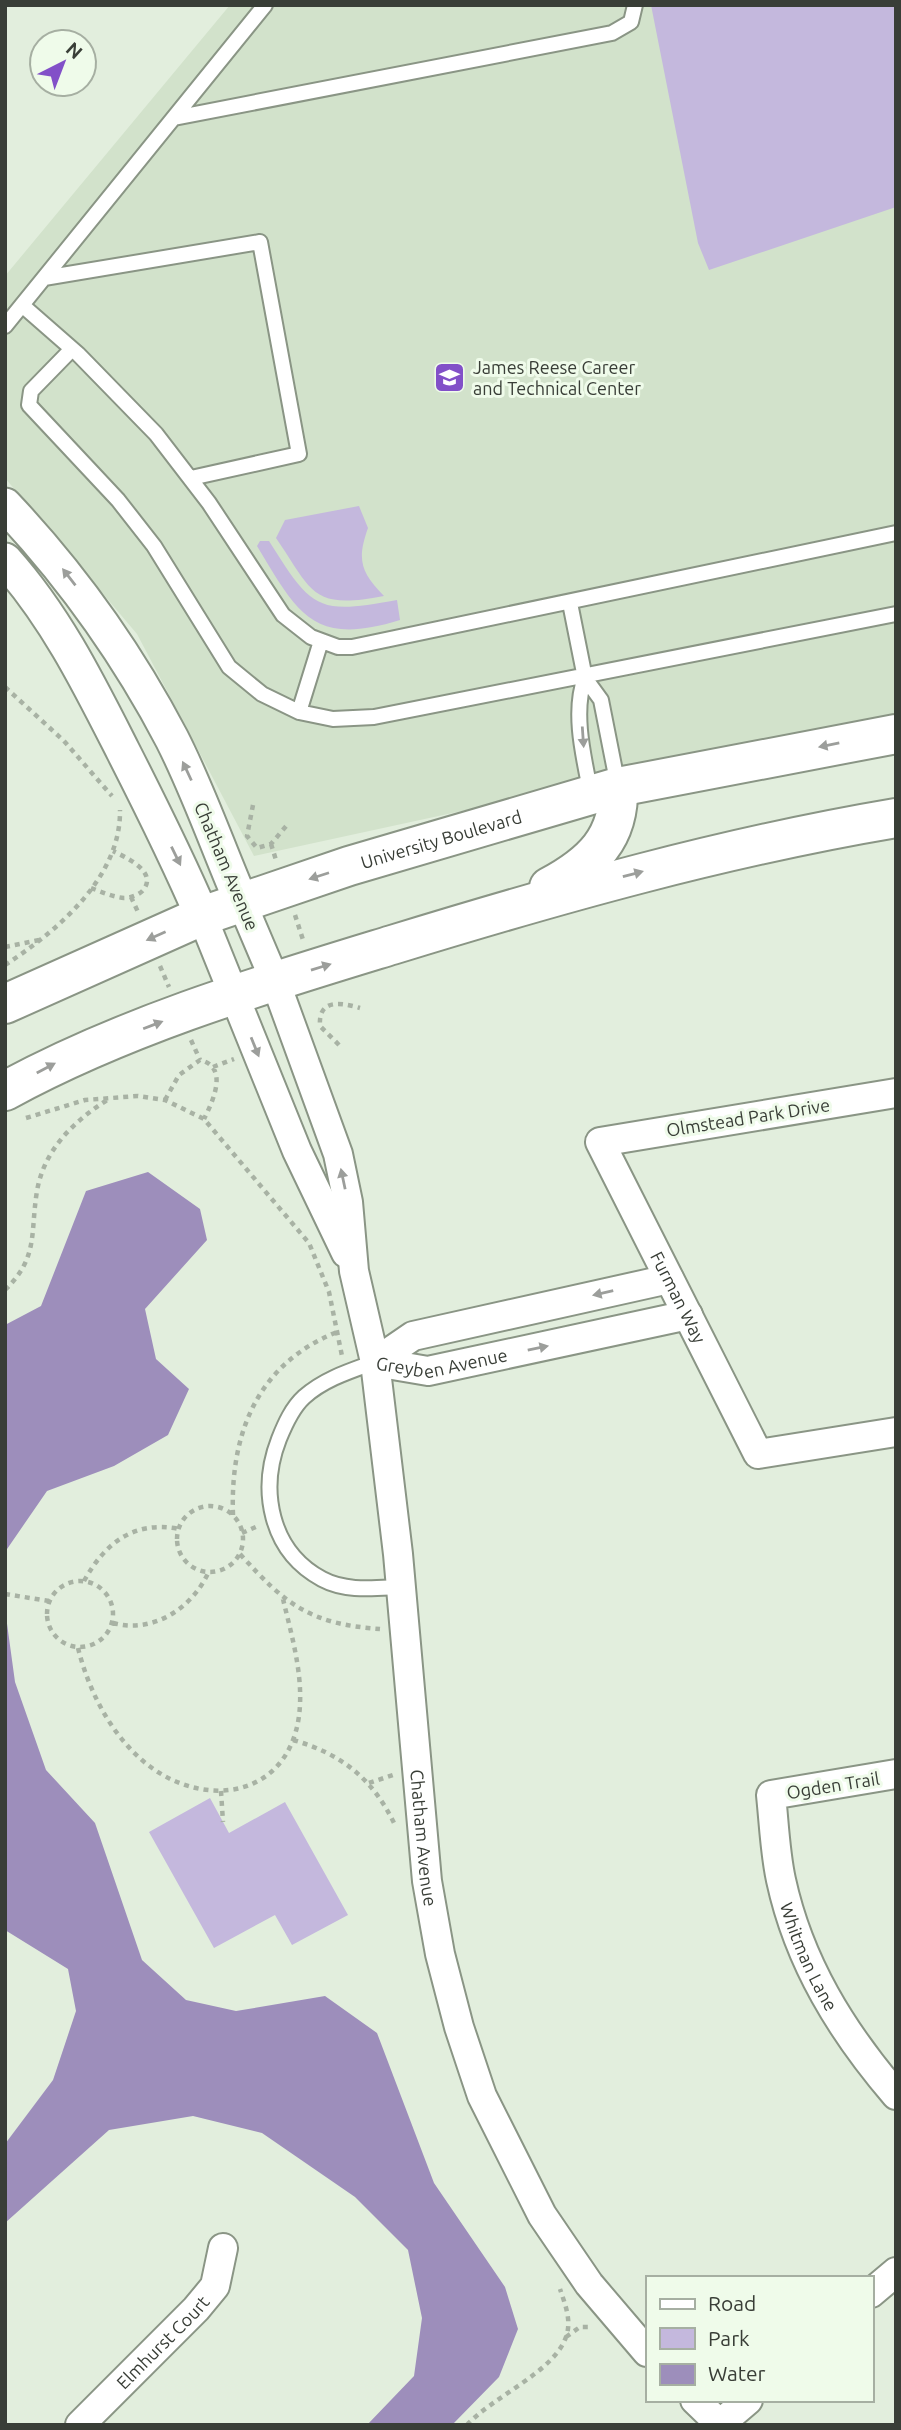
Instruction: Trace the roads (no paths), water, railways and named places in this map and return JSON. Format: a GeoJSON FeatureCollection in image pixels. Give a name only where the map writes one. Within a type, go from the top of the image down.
{"type":"FeatureCollection","features":[{"type":"Feature","properties":{"kind":"main road","name":"University Boulevard"},"geometry":{"type":"LineString","coordinates":[[5,1004],[202,916],[285,887],[605,791],[896,734]]}},
{"type":"Feature","properties":{"kind":"main road"},"geometry":{"type":"LineString","coordinates":[[513,907],[574,872],[600,849],[615,823],[619,809],[605,791]]}},
{"type":"Feature","properties":{"kind":"main road"},"geometry":{"type":"LineString","coordinates":[[13,1105],[61,1060],[275,981],[513,907],[689,860],[888,818]]}},
{"type":"Feature","properties":{"kind":"street","name":"Chatham Avenue"},"geometry":{"type":"LineString","coordinates":[[5,505],[69,577],[122,651],[172,740],[275,981],[338,1154],[348,1202],[354,1271],[375,1362],[401,1587],[427,1881],[440,1954],[459,2027],[482,2096],[542,2215],[589,2284],[646,2351]]}},
{"type":"Feature","properties":{"kind":"street","name":"Chatham Avenue"},"geometry":{"type":"LineString","coordinates":[[5,561],[68,644],[180,863],[297,1151],[354,1271]]}},
{"type":"Feature","properties":{"kind":"street","name":"Olmstead Park Drive"},"geometry":{"type":"LineString","coordinates":[[600,1142],[896,1093]]}},
{"type":"Feature","properties":{"kind":"street","name":"Furman Way"},"geometry":{"type":"LineString","coordinates":[[600,1142],[758,1454],[896,1432]]}},
{"type":"Feature","properties":{"kind":"street","name":"Greyben Avenue"},"geometry":{"type":"LineString","coordinates":[[375,1362],[413,1336],[669,1279]]}},
{"type":"Feature","properties":{"kind":"street","name":"Greyben Avenue"},"geometry":{"type":"LineString","coordinates":[[375,1362],[428,1371],[688,1315]]}},
{"type":"Feature","properties":{"kind":"street","name":"Ogden Trail"},"geometry":{"type":"LineString","coordinates":[[771,1795],[896,1774]]}},
{"type":"Feature","properties":{"kind":"street","name":"Whitman Lane"},"geometry":{"type":"LineString","coordinates":[[771,1795],[780,1879],[796,1932],[829,2005],[857,2049],[896,2095]]}},
{"type":"Feature","properties":{"kind":"street","name":"Elmhurst Court"},"geometry":{"type":"LineString","coordinates":[[80,2425],[215,2286],[223,2248]]}},
{"type":"Feature","properties":{"kind":"street"},"geometry":{"type":"LineString","coordinates":[[873,2291],[896,2272]]}},
{"type":"Feature","properties":{"kind":"street"},"geometry":{"type":"LineString","coordinates":[[697,2402],[721,2425],[746,2402]]}},
{"type":"Feature","properties":{"kind":"lane"},"geometry":{"type":"LineString","coordinates":[[5,327],[265,5]]}},
{"type":"Feature","properties":{"kind":"lane"},"geometry":{"type":"LineString","coordinates":[[174,118],[612,33],[624,29],[631,22],[635,5]]}},
{"type":"Feature","properties":{"kind":"lane"},"geometry":{"type":"LineString","coordinates":[[44,278],[260,242],[299,454],[191,478]]}},
{"type":"Feature","properties":{"kind":"lane"},"geometry":{"type":"LineString","coordinates":[[22,306],[72,349],[133,408],[191,478],[283,615],[295,626],[338,647],[352,647],[570,603],[896,533]]}},
{"type":"Feature","properties":{"kind":"lane"},"geometry":{"type":"LineString","coordinates":[[72,349],[31,391],[29,405],[118,500],[153,546],[229,667],[262,694],[299,712],[334,719],[374,717],[896,614]]}},
{"type":"Feature","properties":{"kind":"lane"},"geometry":{"type":"LineString","coordinates":[[570,603],[585,676],[601,700],[605,791]]}},
{"type":"Feature","properties":{"kind":"lane"},"geometry":{"type":"LineString","coordinates":[[299,712],[321,641]]}},
{"type":"Feature","properties":{"kind":"lane"},"geometry":{"type":"LineString","coordinates":[[585,676],[579,694],[584,760],[605,791]]}},
{"type":"Feature","properties":{"kind":"lane"},"geometry":{"type":"LineString","coordinates":[[375,1362],[322,1384],[302,1399],[287,1419],[274,1451],[269,1503],[281,1539],[300,1562],[321,1578],[342,1587],[401,1587]]}},
{"type":"Feature","properties":{"kind":"water"},"geometry":{"type":"Polygon","coordinates":[[[148,1172],[200,1209],[207,1240],[145,1309],[156,1359],[189,1389],[168,1435],[114,1466],[47,1491],[5,1552],[5,1325],[41,1306],[86,1191],[148,1172]]]}},
{"type":"Feature","properties":{"kind":"water"},"geometry":{"type":"Polygon","coordinates":[[[5,1609],[15,1682],[46,1770],[95,1823],[142,1960],[186,2000],[236,2011],[325,1996],[377,2033],[434,2183],[505,2287],[518,2329],[499,2377],[452,2425],[367,2425],[414,2376],[422,2318],[408,2250],[355,2197],[262,2133],[193,2116],[109,2130],[5,2223],[5,2144],[53,2080],[76,2011],[68,1969],[5,1930],[5,1609]]]}},
{"type":"Feature","properties":{"kind":"place","name":"James Reese Career and Technical Center"},"geometry":{"type":"Point","coordinates":[450,377]}}]}
